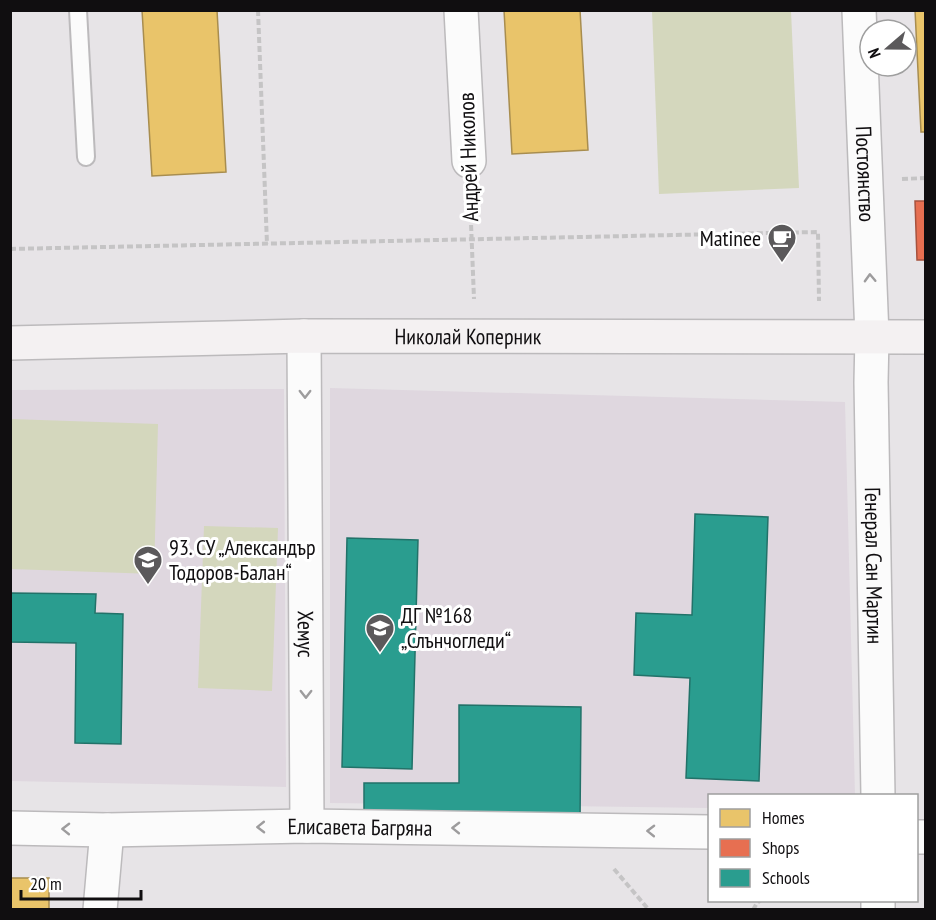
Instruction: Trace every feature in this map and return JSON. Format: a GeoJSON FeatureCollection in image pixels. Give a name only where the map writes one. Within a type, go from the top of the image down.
{"type":"FeatureCollection","features":[{"type":"Feature","properties":{"kind":"street","name":"Андрей Николов"},"geometry":{"type":"LineString","coordinates":[[461,10],[469,161]]}},
{"type":"Feature","properties":{"kind":"street","name":"Постоянство"},"geometry":{"type":"LineString","coordinates":[[859,10],[872,336]]}},
{"type":"Feature","properties":{"kind":"street","name":"Николай Коперник"},"geometry":{"type":"LineString","coordinates":[[10,343],[304,336],[926,337]]}},
{"type":"Feature","properties":{"kind":"street","name":"Хемус"},"geometry":{"type":"LineString","coordinates":[[304,336],[307,826]]}},
{"type":"Feature","properties":{"kind":"street","name":"Генерал Сан Мартин"},"geometry":{"type":"LineString","coordinates":[[872,336],[878,794]]}},
{"type":"Feature","properties":{"kind":"street","name":"Елисавета Багряна"},"geometry":{"type":"LineString","coordinates":[[10,828],[107,830],[307,826],[708,832]]}},
{"type":"Feature","properties":{"kind":"street"},"geometry":{"type":"LineString","coordinates":[[100,909],[107,830]]}},
{"type":"Feature","properties":{"kind":"lane"},"geometry":{"type":"LineString","coordinates":[[78,10],[86,157]]}},
{"type":"Feature","properties":{"kind":"path"},"geometry":{"type":"LineString","coordinates":[[258,10],[267,244]]}},
{"type":"Feature","properties":{"kind":"path","name":"Андрей Николов"},"geometry":{"type":"LineString","coordinates":[[469,161],[474,304]]}},
{"type":"Feature","properties":{"kind":"path"},"geometry":{"type":"LineString","coordinates":[[10,249],[818,232],[819,301]]}},
{"type":"Feature","properties":{"kind":"shaded area"},"geometry":{"type":"Polygon","coordinates":[[[330,388],[845,402],[855,794],[708,794],[708,808],[330,803],[330,388]]]}},
{"type":"Feature","properties":{"kind":"shaded area","name":"93. СУ „Александър Тодоров-Балан“"},"geometry":{"type":"Polygon","coordinates":[[[284,389],[286,787],[11,781],[11,390],[284,389]]]}},
{"type":"Feature","properties":{"kind":"green space"},"geometry":{"type":"Polygon","coordinates":[[[652,11],[791,11],[799,188],[659,194],[652,11]]]}},
{"type":"Feature","properties":{"kind":"green space"},"geometry":{"type":"Polygon","coordinates":[[[11,419],[158,424],[154,574],[11,569],[11,419]]]}},
{"type":"Feature","properties":{"kind":"green space"},"geometry":{"type":"Polygon","coordinates":[[[204,526],[278,528],[272,691],[198,688],[204,526]]]}},
{"type":"Feature","properties":{"kind":"building: Homes"},"geometry":{"type":"Polygon","coordinates":[[[142,10],[217,10],[226,172],[152,176],[142,10]]]}},
{"type":"Feature","properties":{"kind":"building: Homes"},"geometry":{"type":"Polygon","coordinates":[[[504,10],[580,10],[588,150],[512,154],[504,10]]]}},
{"type":"Feature","properties":{"kind":"building: Homes"},"geometry":{"type":"Polygon","coordinates":[[[915,10],[926,10],[926,132],[921,132],[918,18],[915,18],[915,10]]]}},
{"type":"Feature","properties":{"kind":"building: Homes"},"geometry":{"type":"Polygon","coordinates":[[[10,878],[49,878],[49,910],[10,910],[10,878]]]}},
{"type":"Feature","properties":{"kind":"building: Shops"},"geometry":{"type":"Polygon","coordinates":[[[915,201],[926,201],[926,260],[917,260],[915,201]]]}},
{"type":"Feature","properties":{"kind":"building: Schools"},"geometry":{"type":"Polygon","coordinates":[[[695,514],[768,517],[759,781],[686,778],[690,678],[634,675],[636,613],[692,615],[695,514]]]}},
{"type":"Feature","properties":{"kind":"building: Schools"},"geometry":{"type":"Polygon","coordinates":[[[347,538],[418,540],[412,769],[342,767],[347,538]]]}},
{"type":"Feature","properties":{"kind":"building: Schools"},"geometry":{"type":"Polygon","coordinates":[[[10,593],[96,594],[95,613],[123,614],[121,744],[75,743],[76,643],[10,642],[10,593]]]}},
{"type":"Feature","properties":{"kind":"building: Schools"},"geometry":{"type":"Polygon","coordinates":[[[459,705],[581,707],[580,824],[364,821],[364,783],[459,783],[459,705]]]}},
{"type":"Feature","properties":{"kind":"place","name":"Matinee"},"geometry":{"type":"Point","coordinates":[782,264]}},
{"type":"Feature","properties":{"kind":"place","name":"93. СУ „Александър Тодоров-Балан“"},"geometry":{"type":"Point","coordinates":[148,586]}},
{"type":"Feature","properties":{"kind":"place","name":"ДГ №168 „Слънчогледи“"},"geometry":{"type":"Point","coordinates":[380,654]}}]}
